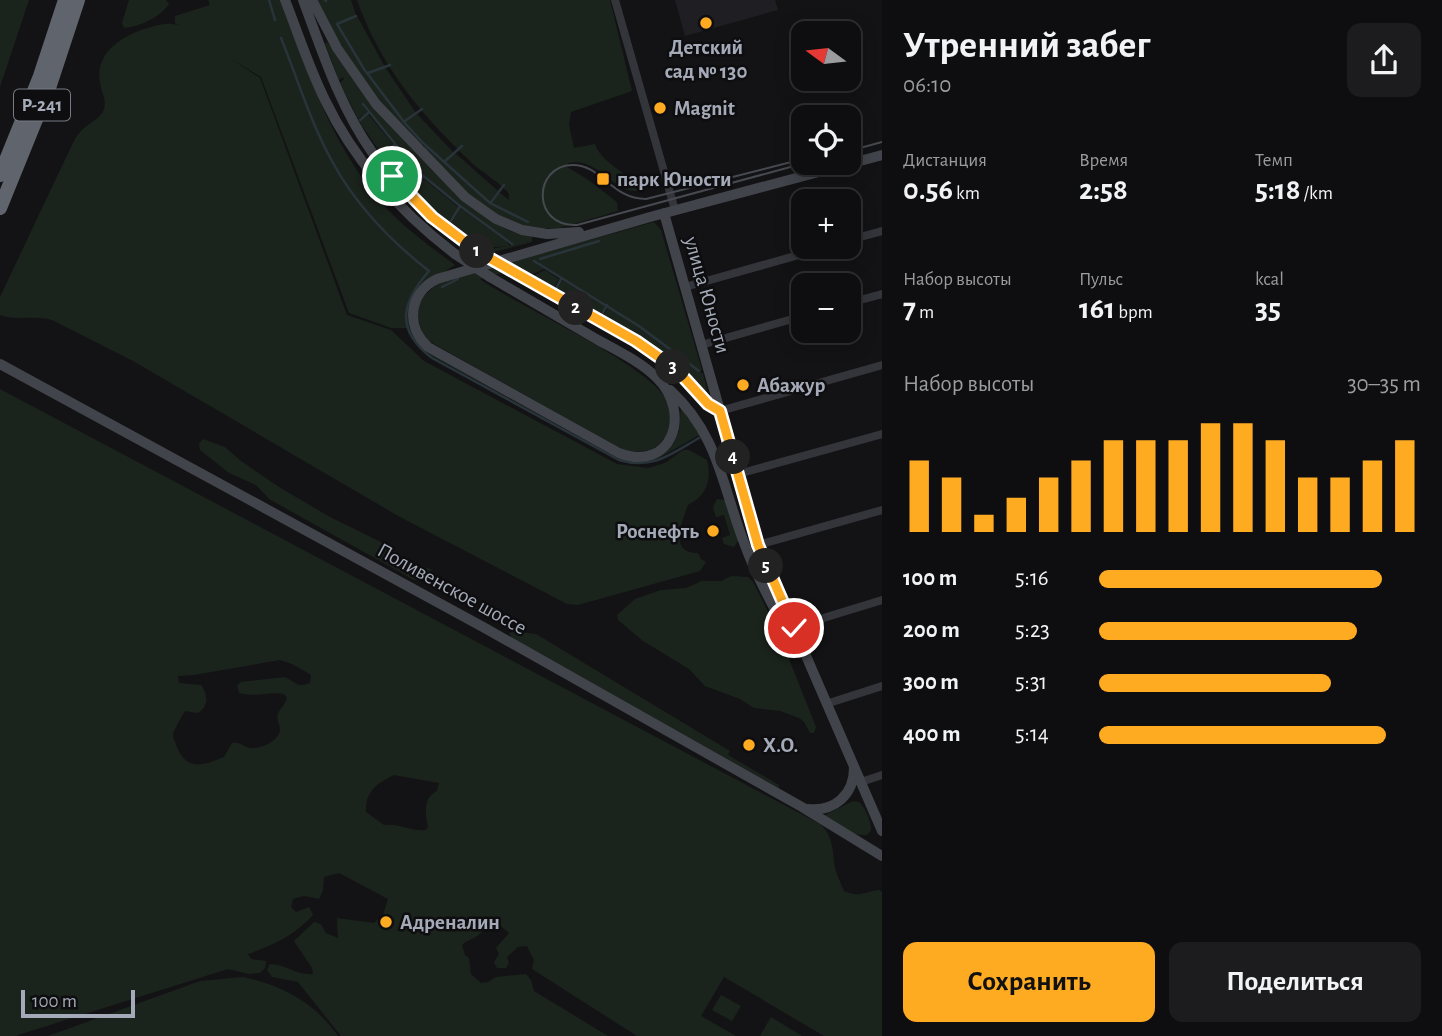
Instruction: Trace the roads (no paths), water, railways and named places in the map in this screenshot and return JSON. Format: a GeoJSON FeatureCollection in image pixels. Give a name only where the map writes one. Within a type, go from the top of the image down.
{"type":"FeatureCollection","features":[{"type":"Feature","properties":{"kind":"highway","name":"Р-241"},"geometry":{"type":"LineString","coordinates":[[0,175],[40,76],[65,0]]}},
{"type":"Feature","properties":{"kind":"highway","name":"Р-241"},"geometry":{"type":"LineString","coordinates":[[0,208],[50,85],[78,0]]}},
{"type":"Feature","properties":{"kind":"main road","name":"улица Юности"},"geometry":{"type":"LineString","coordinates":[[285,0],[324,98],[349,144],[405,213],[455,254],[630,359],[683,401],[710,442],[746,549],[826,704]]}},
{"type":"Feature","properties":{"kind":"main road"},"geometry":{"type":"LineString","coordinates":[[303,0],[356,126],[372,152],[432,217],[477,251],[510,271],[645,346],[676,369],[708,404],[720,411]]}},
{"type":"Feature","properties":{"kind":"main road"},"geometry":{"type":"LineString","coordinates":[[312,0],[337,48],[376,104],[465,197],[487,214],[522,230],[548,234],[568,234],[650,217]]}},
{"type":"Feature","properties":{"kind":"main road"},"geometry":{"type":"LineString","coordinates":[[658,379],[674,406],[674,430],[664,446],[655,453],[637,457],[625,456],[428,347],[419,337],[412,317],[414,304],[421,291],[438,279],[669,211],[882,155]]}},
{"type":"Feature","properties":{"kind":"main road","name":"улица Юности"},"geometry":{"type":"LineString","coordinates":[[669,211],[685,287],[758,545],[882,831]]}},
{"type":"Feature","properties":{"kind":"main road","name":"Поливенское шоссе"},"geometry":{"type":"LineString","coordinates":[[0,364],[483,627],[802,807],[882,856]]}},
{"type":"Feature","properties":{"kind":"main road"},"geometry":{"type":"LineString","coordinates":[[802,807],[819,810],[843,799],[852,784],[854,767]]}},
{"type":"Feature","properties":{"kind":"street","name":"улица Юности"},"geometry":{"type":"LineString","coordinates":[[615,0],[669,211]]}},
{"type":"Feature","properties":{"kind":"street"},"geometry":{"type":"LineString","coordinates":[[861,237],[882,231]]}},
{"type":"Feature","properties":{"kind":"street"},"geometry":{"type":"LineString","coordinates":[[685,287],[791,257]]}},
{"type":"Feature","properties":{"kind":"street"},"geometry":{"type":"LineString","coordinates":[[861,300],[882,294]]}},
{"type":"Feature","properties":{"kind":"street"},"geometry":{"type":"LineString","coordinates":[[701,345],[791,319]]}},
{"type":"Feature","properties":{"kind":"street"},"geometry":{"type":"LineString","coordinates":[[720,411],[882,365]]}},
{"type":"Feature","properties":{"kind":"street"},"geometry":{"type":"LineString","coordinates":[[738,474],[882,434]]}},
{"type":"Feature","properties":{"kind":"street"},"geometry":{"type":"LineString","coordinates":[[758,545],[882,510]]}},
{"type":"Feature","properties":{"kind":"street"},"geometry":{"type":"LineString","coordinates":[[794,628],[882,600]]}},
{"type":"Feature","properties":{"kind":"street"},"geometry":{"type":"LineString","coordinates":[[826,704],[882,686]]}},
{"type":"Feature","properties":{"kind":"street"},"geometry":{"type":"LineString","coordinates":[[861,782],[882,775]]}},
{"type":"Feature","properties":{"kind":"waterway"},"geometry":{"type":"LineString","coordinates":[[269,0],[275,20]]}},
{"type":"Feature","properties":{"kind":"waterway"},"geometry":{"type":"LineString","coordinates":[[356,16],[337,24],[364,69],[404,122],[423,143],[490,203],[528,222]]}},
{"type":"Feature","properties":{"kind":"waterway"},"geometry":{"type":"LineString","coordinates":[[281,38],[318,133],[342,179],[376,222],[429,271],[412,294],[406,316],[407,327],[420,348],[432,358],[619,460],[631,463],[652,462],[699,438]]}},
{"type":"Feature","properties":{"kind":"waterway"},"geometry":{"type":"LineString","coordinates":[[368,73],[390,65]]}},
{"type":"Feature","properties":{"kind":"waterway"},"geometry":{"type":"LineString","coordinates":[[363,104],[416,170],[512,244]]}},
{"type":"Feature","properties":{"kind":"waterway"},"geometry":{"type":"LineString","coordinates":[[405,121],[422,109]]}},
{"type":"Feature","properties":{"kind":"waterway"},"geometry":{"type":"LineString","coordinates":[[360,120],[368,113]]}},
{"type":"Feature","properties":{"kind":"waterway"},"geometry":{"type":"LineString","coordinates":[[383,156],[395,144]]}},
{"type":"Feature","properties":{"kind":"waterway"},"geometry":{"type":"LineString","coordinates":[[444,162],[462,146]]}},
{"type":"Feature","properties":{"kind":"waterway"},"geometry":{"type":"LineString","coordinates":[[413,191],[423,177]]}},
{"type":"Feature","properties":{"kind":"waterway"},"geometry":{"type":"LineString","coordinates":[[491,202],[504,185]]}},
{"type":"Feature","properties":{"kind":"waterway"},"geometry":{"type":"LineString","coordinates":[[449,224],[460,206]]}},
{"type":"Feature","properties":{"kind":"waterway"},"geometry":{"type":"LineString","coordinates":[[540,259],[599,241]]}},
{"type":"Feature","properties":{"kind":"waterway"},"geometry":{"type":"LineString","coordinates":[[534,261],[639,326],[699,371]]}},
{"type":"Feature","properties":{"kind":"waterway"},"geometry":{"type":"LineString","coordinates":[[442,287],[458,279]]}},
{"type":"Feature","properties":{"kind":"waterway"},"geometry":{"type":"LineString","coordinates":[[555,291],[561,279]]}},
{"type":"Feature","properties":{"kind":"waterway"},"geometry":{"type":"LineString","coordinates":[[601,316],[607,305]]}},
{"type":"Feature","properties":{"kind":"tram line"},"geometry":{"type":"LineString","coordinates":[[861,148],[882,142]]}},
{"type":"Feature","properties":{"kind":"tram line"},"geometry":{"type":"LineString","coordinates":[[791,162],[646,199],[624,194],[592,170],[573,165],[560,168],[550,175],[543,196],[545,207],[551,216],[562,223],[577,225],[791,167]]}},
{"type":"Feature","properties":{"kind":"place","name":"Детский сад № 130"},"geometry":{"type":"Point","coordinates":[706,23]}},
{"type":"Feature","properties":{"kind":"place","name":"Magnit"},"geometry":{"type":"Point","coordinates":[660,108]}},
{"type":"Feature","properties":{"kind":"place","name":"парк Юности"},"geometry":{"type":"Point","coordinates":[603,179]}},
{"type":"Feature","properties":{"kind":"place","name":"Абажур"},"geometry":{"type":"Point","coordinates":[743,385]}},
{"type":"Feature","properties":{"kind":"place","name":"Роснефть"},"geometry":{"type":"Point","coordinates":[713,531]}},
{"type":"Feature","properties":{"kind":"place","name":"Х.О."},"geometry":{"type":"Point","coordinates":[749,745]}},
{"type":"Feature","properties":{"kind":"place","name":"Адреналин"},"geometry":{"type":"Point","coordinates":[386,922]}}]}
